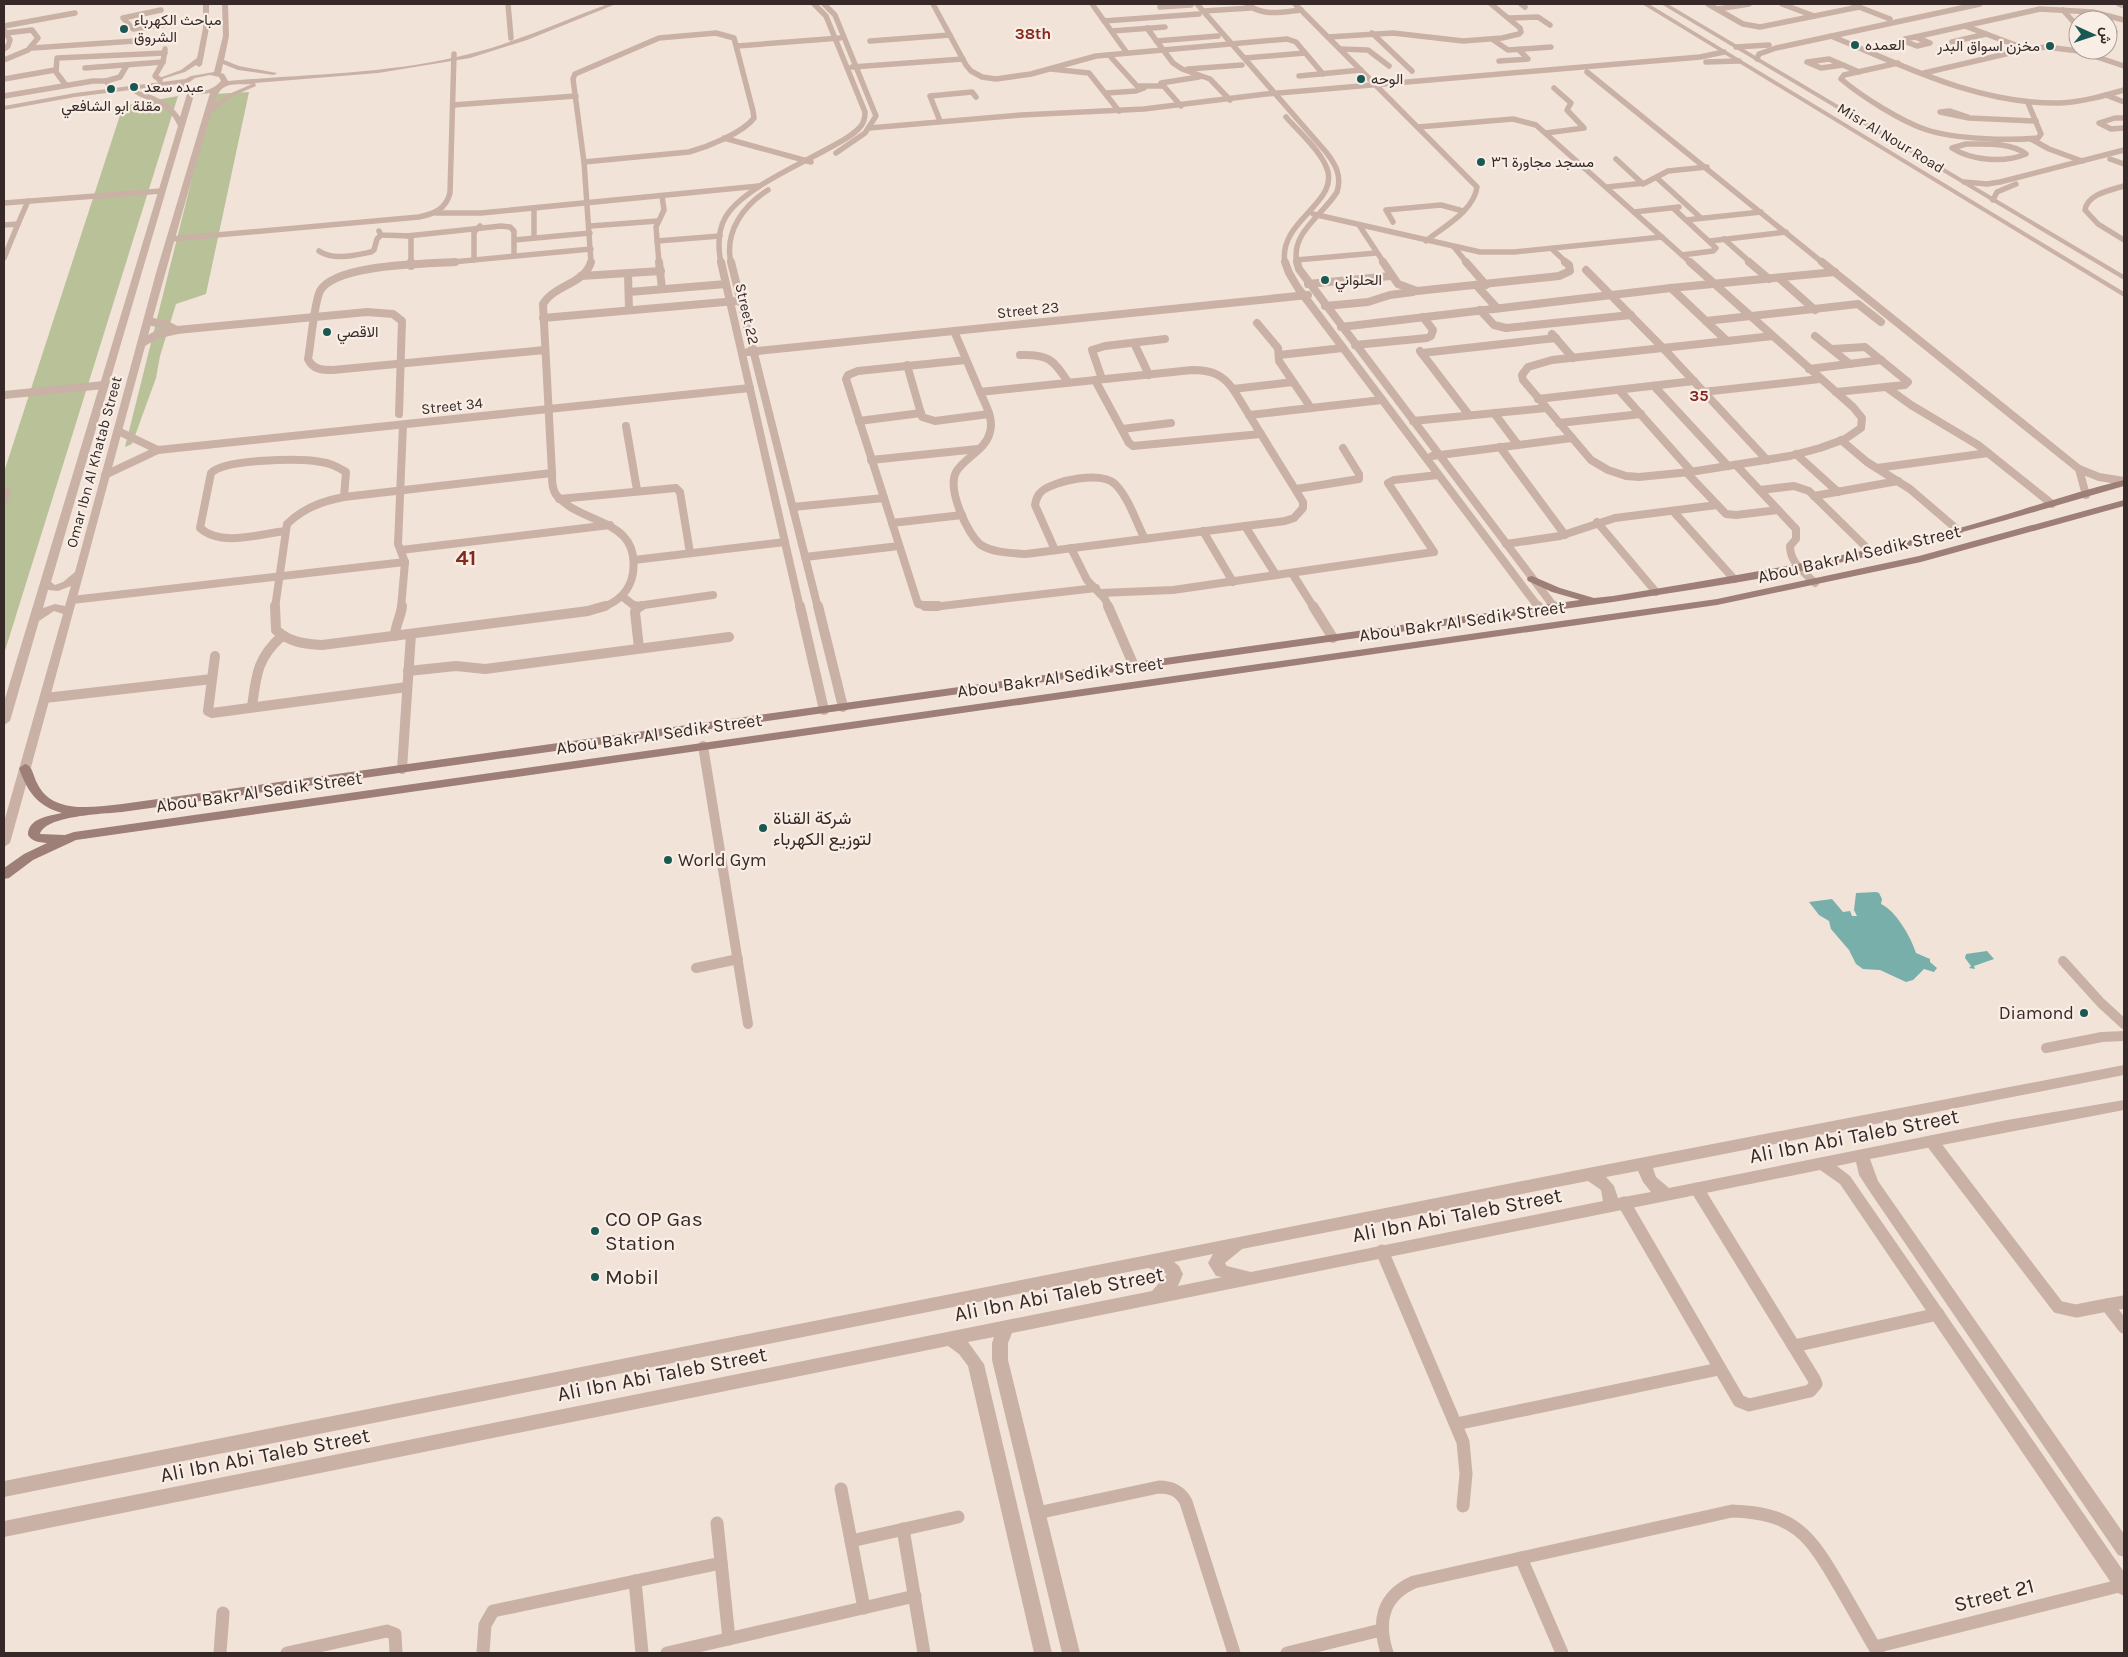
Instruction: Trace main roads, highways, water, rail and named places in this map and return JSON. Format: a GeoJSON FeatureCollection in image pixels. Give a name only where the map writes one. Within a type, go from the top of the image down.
{"type":"FeatureCollection","features":[{"type":"Feature","properties":{"kind":"main road","name":"Abou Bakr Al Sedik Street"},"geometry":{"type":"LineString","coordinates":[[25,768],[31,788],[39,797],[50,804],[81,813],[1541,610],[1656,592],[1800,568],[1871,552],[2086,496],[2124,482]]}},
{"type":"Feature","properties":{"kind":"main road","name":"Abou Bakr Al Sedik Street"},"geometry":{"type":"LineString","coordinates":[[4,875],[25,859],[49,846],[74,836],[1683,607],[1815,583],[1939,554],[2124,504]]}},
{"type":"Feature","properties":{"kind":"main road"},"geometry":{"type":"LineString","coordinates":[[1532,579],[1569,595],[1598,601]]}},
{"type":"Feature","properties":{"kind":"main road"},"geometry":{"type":"LineString","coordinates":[[1049,678],[1057,695]]}},
{"type":"Feature","properties":{"kind":"main road"},"geometry":{"type":"LineString","coordinates":[[498,755],[499,775]]}},
{"type":"Feature","properties":{"kind":"main road"},"geometry":{"type":"LineString","coordinates":[[380,792],[381,772]]}},
{"type":"Feature","properties":{"kind":"main road"},"geometry":{"type":"LineString","coordinates":[[74,836],[49,839],[38,838],[34,835],[34,830],[36,826],[50,818],[81,813]]}},
{"type":"Feature","properties":{"kind":"water"},"geometry":{"type":"Polygon","coordinates":[[[1856,893],[1879,893],[1882,899],[1881,904],[1892,912],[1902,925],[1916,953],[1930,959],[1930,962],[1937,968],[1934,972],[1924,969],[1913,980],[1906,982],[1880,970],[1863,969],[1856,964],[1849,950],[1831,929],[1829,921],[1819,915],[1809,902],[1832,899],[1843,912],[1850,911],[1852,916],[1857,916],[1854,910],[1856,893]]]}},
{"type":"Feature","properties":{"kind":"water"},"geometry":{"type":"Polygon","coordinates":[[[1987,951],[1994,959],[1974,966],[1975,969],[1969,968],[1971,966],[1965,958],[1966,954],[1987,951]]]}},
{"type":"Feature","properties":{"kind":"place","name":"مباحث الكهرباء الشروق"},"geometry":{"type":"Point","coordinates":[124,29]}},
{"type":"Feature","properties":{"kind":"place","name":"العمده"},"geometry":{"type":"Point","coordinates":[1855,45]}},
{"type":"Feature","properties":{"kind":"place","name":"مخزن اسواق البدر"},"geometry":{"type":"Point","coordinates":[2050,46]}},
{"type":"Feature","properties":{"kind":"place","name":"الوحه"},"geometry":{"type":"Point","coordinates":[1361,79]}},
{"type":"Feature","properties":{"kind":"place","name":"عبده سعد"},"geometry":{"type":"Point","coordinates":[134,87]}},
{"type":"Feature","properties":{"kind":"place","name":"مقلة ابو الشافعي"},"geometry":{"type":"Point","coordinates":[111,89]}},
{"type":"Feature","properties":{"kind":"place","name":"مسجد مجاورة ٣٦"},"geometry":{"type":"Point","coordinates":[1481,162]}},
{"type":"Feature","properties":{"kind":"place","name":"الحلواني"},"geometry":{"type":"Point","coordinates":[1325,280]}},
{"type":"Feature","properties":{"kind":"place","name":"الاقصي"},"geometry":{"type":"Point","coordinates":[327,332]}},
{"type":"Feature","properties":{"kind":"place","name":"شركة القناة لتوزيع الكهرباء"},"geometry":{"type":"Point","coordinates":[763,828]}},
{"type":"Feature","properties":{"kind":"place","name":"World Gym"},"geometry":{"type":"Point","coordinates":[668,860]}},
{"type":"Feature","properties":{"kind":"place","name":"Diamond"},"geometry":{"type":"Point","coordinates":[2084,1013]}},
{"type":"Feature","properties":{"kind":"place","name":"CO OP Gas Station"},"geometry":{"type":"Point","coordinates":[595,1231]}},
{"type":"Feature","properties":{"kind":"place","name":"Mobil"},"geometry":{"type":"Point","coordinates":[595,1277]}},
{"type":"Feature","properties":{"kind":"district","name":"38th"},"geometry":{"type":"Point","coordinates":[1033,33]}},
{"type":"Feature","properties":{"kind":"district","name":"35"},"geometry":{"type":"Point","coordinates":[1699,395]}},
{"type":"Feature","properties":{"kind":"district","name":"41"},"geometry":{"type":"Point","coordinates":[466,557]}}]}
